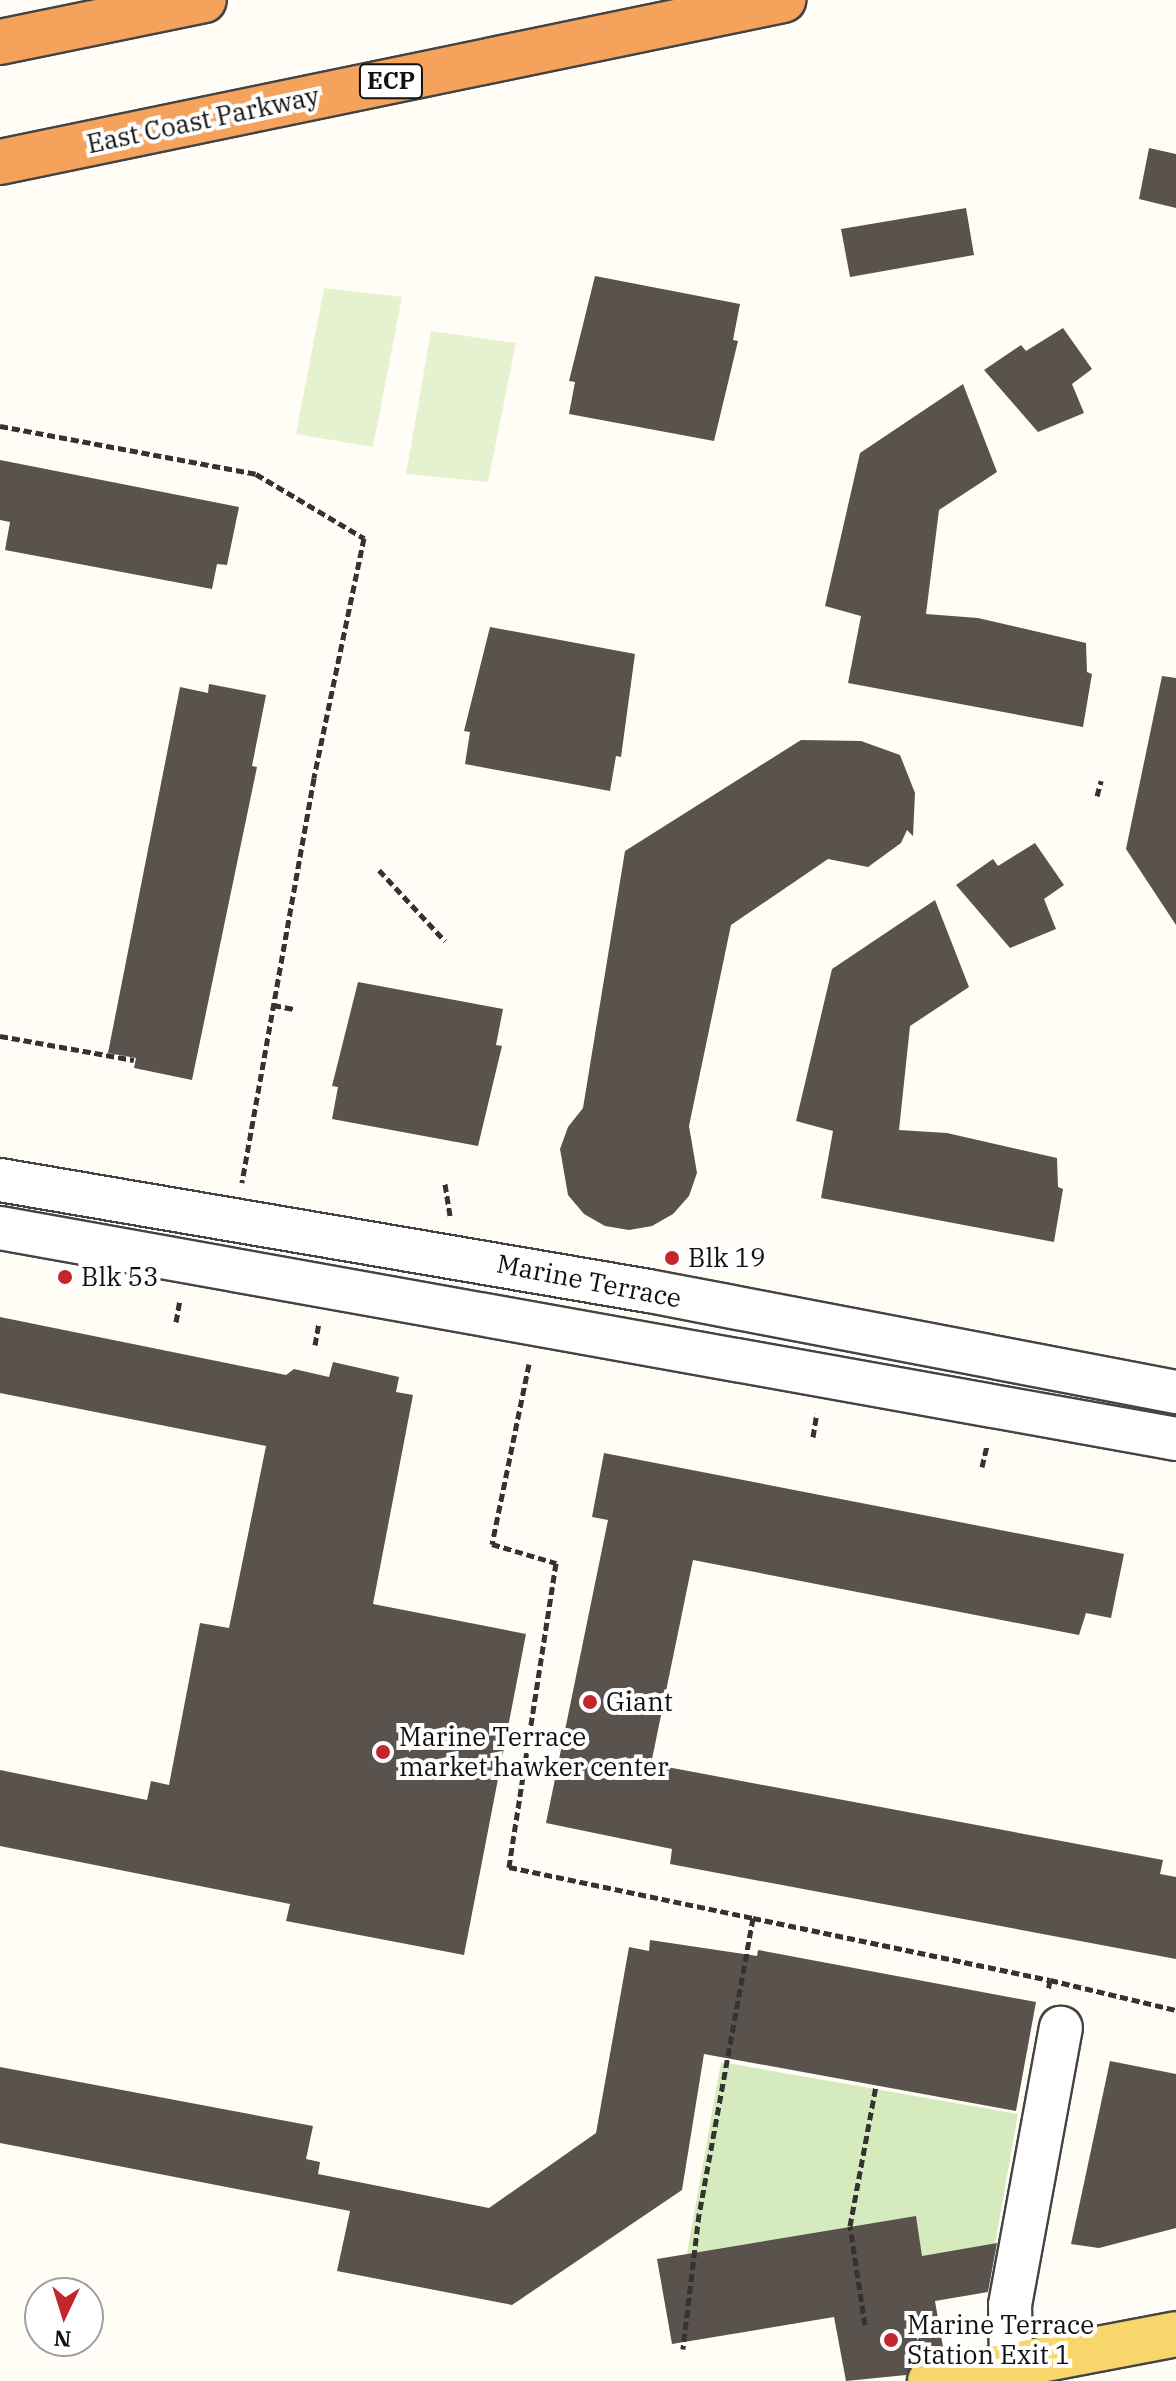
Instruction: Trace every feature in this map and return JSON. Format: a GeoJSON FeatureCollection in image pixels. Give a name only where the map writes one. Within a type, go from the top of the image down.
{"type":"FeatureCollection","features":[{"type":"Feature","properties":{"kind":"highway"},"geometry":{"type":"LineString","coordinates":[[0,42],[204,0]]}},
{"type":"Feature","properties":{"kind":"highway","name":"East Coast Parkway"},"geometry":{"type":"LineString","coordinates":[[0,162],[783,0]]}},
{"type":"Feature","properties":{"kind":"main road"},"geometry":{"type":"LineString","coordinates":[[930,2381],[1176,2334]]}},
{"type":"Feature","properties":{"kind":"street","name":"Marine Terrace"},"geometry":{"type":"LineString","coordinates":[[0,1180],[649,1291],[1176,1392]]}},
{"type":"Feature","properties":{"kind":"street","name":"Marine Terrace"},"geometry":{"type":"LineString","coordinates":[[0,1228],[1176,1439]]}},
{"type":"Feature","properties":{"kind":"street"},"geometry":{"type":"LineString","coordinates":[[1011,2366],[1010,2305],[1054,2012]]}},
{"type":"Feature","properties":{"kind":"path"},"geometry":{"type":"LineString","coordinates":[[0,426],[256,474],[364,538],[241,1186]]}},
{"type":"Feature","properties":{"kind":"path"},"geometry":{"type":"LineString","coordinates":[[1097,796],[1101,781]]}},
{"type":"Feature","properties":{"kind":"path"},"geometry":{"type":"LineString","coordinates":[[379,870],[445,941]]}},
{"type":"Feature","properties":{"kind":"path"},"geometry":{"type":"LineString","coordinates":[[273,1005],[294,1009]]}},
{"type":"Feature","properties":{"kind":"path"},"geometry":{"type":"LineString","coordinates":[[0,1036],[134,1060]]}},
{"type":"Feature","properties":{"kind":"path"},"geometry":{"type":"LineString","coordinates":[[445,1184],[452,1225]]}},
{"type":"Feature","properties":{"kind":"path"},"geometry":{"type":"LineString","coordinates":[[530,1359],[492,1544],[556,1563],[509,1867],[1050,1980],[1176,2010]]}},
{"type":"Feature","properties":{"kind":"path"},"geometry":{"type":"LineString","coordinates":[[683,2349],[699,2214],[753,1918]]}},
{"type":"Feature","properties":{"kind":"path"},"geometry":{"type":"LineString","coordinates":[[1050,1980],[1054,2012]]}},
{"type":"Feature","properties":{"kind":"path"},"geometry":{"type":"LineString","coordinates":[[865,2325],[850,2226],[876,2086]]}},
{"type":"Feature","properties":{"kind":"green space"},"geometry":{"type":"Polygon","coordinates":[[[324,288],[402,297],[373,447],[296,434],[324,288]]]}},
{"type":"Feature","properties":{"kind":"green space"},"geometry":{"type":"Polygon","coordinates":[[[431,331],[516,343],[488,482],[406,474],[431,331]]]}},
{"type":"Feature","properties":{"kind":"green space"},"geometry":{"type":"Polygon","coordinates":[[[721,2062],[1018,2114],[995,2244],[922,2256],[687,2254],[721,2062]]]}},
{"type":"Feature","properties":{"kind":"building"},"geometry":{"type":"Polygon","coordinates":[[[1149,148],[1176,154],[1176,208],[1139,199],[1149,148]]]}},
{"type":"Feature","properties":{"kind":"building"},"geometry":{"type":"Polygon","coordinates":[[[966,208],[974,255],[850,277],[841,229],[966,208]]]}},
{"type":"Feature","properties":{"kind":"building"},"geometry":{"type":"Polygon","coordinates":[[[595,276],[740,304],[733,340],[738,341],[714,441],[569,414],[575,382],[569,381],[595,276]]]}},
{"type":"Feature","properties":{"kind":"building"},"geometry":{"type":"Polygon","coordinates":[[[1063,328],[1092,369],[1072,384],[1084,413],[1038,432],[984,370],[1021,345],[1026,351],[1063,328]]]}},
{"type":"Feature","properties":{"kind":"building"},"geometry":{"type":"Polygon","coordinates":[[[963,384],[997,472],[939,510],[926,614],[978,618],[1086,643],[1087,672],[1092,674],[1083,727],[848,683],[861,616],[825,606],[860,453],[963,384]]]}},
{"type":"Feature","properties":{"kind":"building"},"geometry":{"type":"Polygon","coordinates":[[[0,460],[239,507],[227,565],[217,564],[212,589],[5,550],[10,522],[0,520],[0,460]]]}},
{"type":"Feature","properties":{"kind":"building"},"geometry":{"type":"Polygon","coordinates":[[[490,627],[635,654],[621,757],[616,756],[610,791],[465,764],[470,732],[464,731],[490,627]]]}},
{"type":"Feature","properties":{"kind":"building"},"geometry":{"type":"Polygon","coordinates":[[[1162,676],[1176,678],[1176,925],[1126,849],[1162,676]]]}},
{"type":"Feature","properties":{"kind":"building"},"geometry":{"type":"Polygon","coordinates":[[[209,684],[266,695],[252,766],[257,767],[192,1080],[134,1068],[136,1058],[108,1053],[180,687],[208,693],[209,684]]]}},
{"type":"Feature","properties":{"kind":"building"},"geometry":{"type":"Polygon","coordinates":[[[801,740],[861,741],[900,755],[915,793],[913,836],[907,830],[901,843],[868,867],[828,859],[731,925],[689,1126],[697,1173],[689,1196],[673,1214],[652,1226],[629,1230],[605,1226],[584,1214],[568,1195],[560,1149],[568,1127],[583,1108],[625,851],[801,740]]]}},
{"type":"Feature","properties":{"kind":"building"},"geometry":{"type":"Polygon","coordinates":[[[1035,843],[1064,885],[1044,899],[1056,929],[1010,948],[956,885],[993,859],[998,866],[1035,843]]]}},
{"type":"Feature","properties":{"kind":"building"},"geometry":{"type":"Polygon","coordinates":[[[935,900],[969,987],[910,1026],[899,1130],[947,1133],[1057,1158],[1058,1187],[1063,1189],[1054,1242],[821,1198],[833,1131],[796,1121],[832,969],[935,900]]]}},
{"type":"Feature","properties":{"kind":"building"},"geometry":{"type":"Polygon","coordinates":[[[358,982],[503,1009],[496,1045],[502,1046],[478,1146],[332,1119],[338,1087],[332,1086],[358,982]]]}},
{"type":"Feature","properties":{"kind":"building"},"geometry":{"type":"Polygon","coordinates":[[[0,1317],[286,1375],[294,1369],[329,1377],[333,1362],[399,1377],[396,1392],[413,1395],[373,1604],[526,1634],[464,1955],[286,1921],[290,1904],[0,1846],[0,1770],[147,1800],[151,1781],[169,1785],[200,1623],[229,1628],[266,1446],[0,1393],[0,1317]]]}},
{"type":"Feature","properties":{"kind":"building"},"geometry":{"type":"Polygon","coordinates":[[[604,1453],[1124,1554],[1111,1618],[1086,1613],[1079,1635],[693,1560],[651,1764],[1163,1860],[1160,1874],[1176,1877],[1176,1959],[670,1864],[672,1849],[546,1823],[608,1520],[592,1517],[604,1453]]]}},
{"type":"Feature","properties":{"kind":"building"},"geometry":{"type":"Polygon","coordinates":[[[650,1940],[757,1956],[758,1950],[1036,2002],[1016,2111],[704,2054],[682,2190],[512,2305],[337,2271],[350,2211],[0,2143],[0,2067],[313,2126],[306,2159],[320,2162],[318,2174],[489,2208],[596,2133],[629,1947],[649,1951],[650,1940]]]}},
{"type":"Feature","properties":{"kind":"building"},"geometry":{"type":"Polygon","coordinates":[[[1110,2061],[1176,2074],[1176,2228],[1099,2248],[1071,2244],[1110,2061]]]}},
{"type":"Feature","properties":{"kind":"building"},"geometry":{"type":"Polygon","coordinates":[[[916,2216],[922,2256],[997,2243],[988,2292],[935,2301],[944,2353],[914,2362],[906,2375],[846,2381],[834,2317],[672,2344],[657,2259],[916,2216]]]}},
{"type":"Feature","properties":{"kind":"place","name":"Blk 19"},"geometry":{"type":"Point","coordinates":[672,1258]}},
{"type":"Feature","properties":{"kind":"place","name":"Blk 53"},"geometry":{"type":"Point","coordinates":[65,1277]}},
{"type":"Feature","properties":{"kind":"place","name":"Giant"},"geometry":{"type":"Point","coordinates":[590,1702]}},
{"type":"Feature","properties":{"kind":"place","name":"Marine Terrace market hawker center"},"geometry":{"type":"Point","coordinates":[383,1752]}},
{"type":"Feature","properties":{"kind":"place","name":"Marine Terrace Station Exit 1"},"geometry":{"type":"Point","coordinates":[891,2340]}}]}
